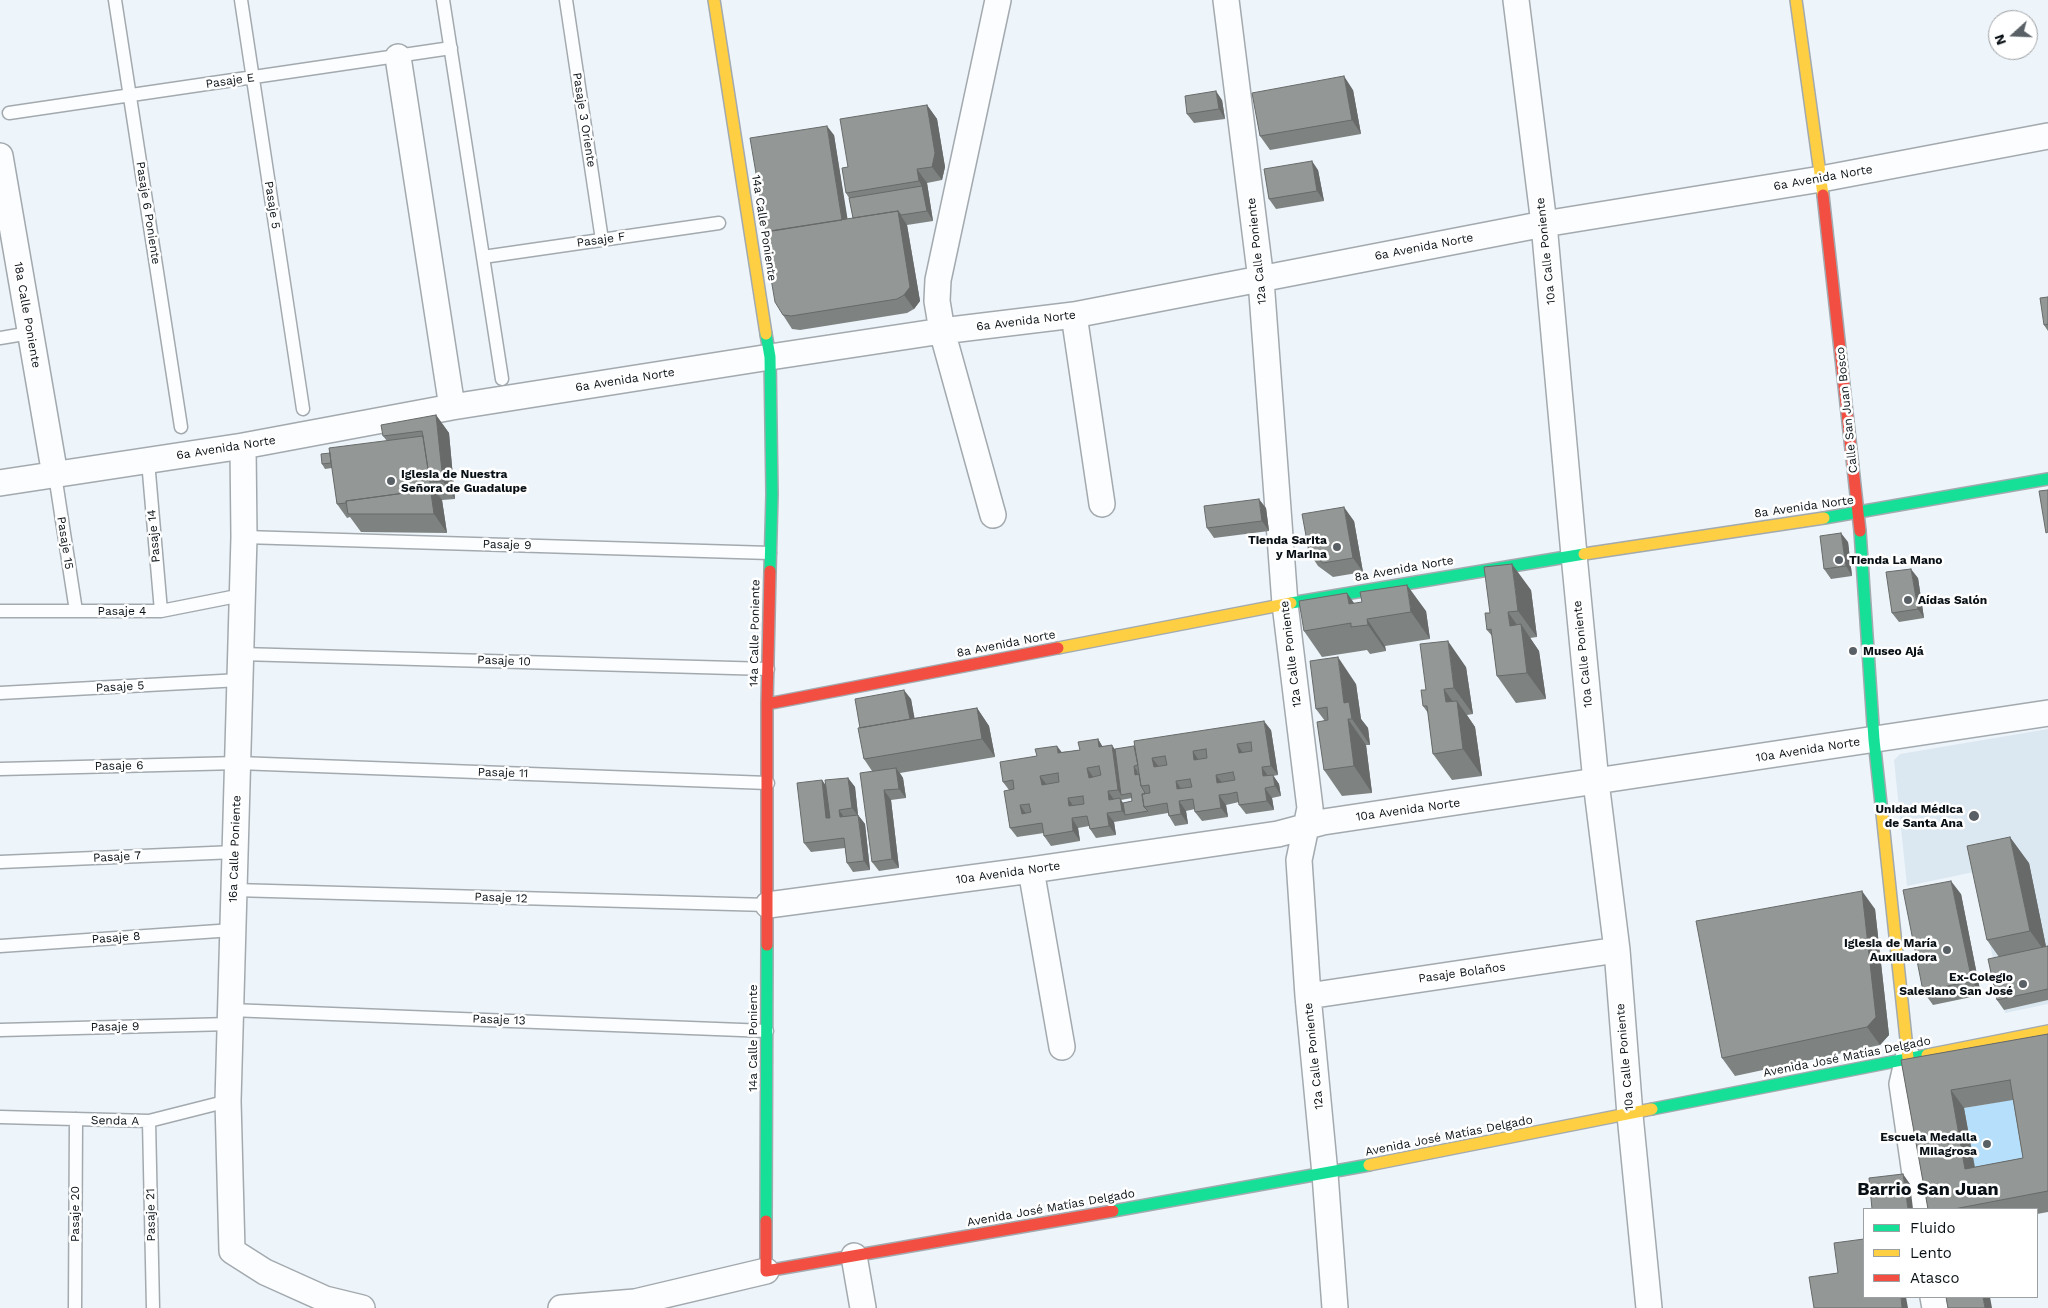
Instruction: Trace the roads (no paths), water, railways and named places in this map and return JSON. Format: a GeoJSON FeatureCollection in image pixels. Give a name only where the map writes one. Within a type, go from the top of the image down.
{"type":"FeatureCollection","features":[{"type":"Feature","properties":{"kind":"street","name":"14a Calle Poniente"},"geometry":{"type":"LineString","coordinates":[[714,0],[770,357],[772,494],[768,669],[766,1271]]}},
{"type":"Feature","properties":{"kind":"street"},"geometry":{"type":"LineString","coordinates":[[994,515],[942,331],[937,301],[938,280],[998,0]]}},
{"type":"Feature","properties":{"kind":"street","name":"12a Calle Poniente"},"geometry":{"type":"LineString","coordinates":[[1226,0],[1261,280],[1285,604],[1310,808],[1299,860],[1308,996],[1326,1174],[1335,1308]]}},
{"type":"Feature","properties":{"kind":"street","name":"10a Calle Poniente"},"geometry":{"type":"LineString","coordinates":[[1516,0],[1544,224],[1574,555],[1596,782],[1616,950],[1649,1308]]}},
{"type":"Feature","properties":{"kind":"street","name":"Calle San Juan Bosco"},"geometry":{"type":"LineString","coordinates":[[1796,0],[1821,179],[1859,513],[1874,740],[1908,1058],[1902,1084],[1920,1208]]}},
{"type":"Feature","properties":{"kind":"street"},"geometry":{"type":"LineString","coordinates":[[398,57],[452,407]]}},
{"type":"Feature","properties":{"kind":"street","name":"6a Avenida Norte"},"geometry":{"type":"LineString","coordinates":[[0,483],[243,446],[452,407],[770,357],[942,331],[1074,315],[1544,224],[1821,179],[2048,136]]}},
{"type":"Feature","properties":{"kind":"street","name":"18a Calle Poniente"},"geometry":{"type":"LineString","coordinates":[[0,156],[55,475]]}},
{"type":"Feature","properties":{"kind":"street"},"geometry":{"type":"LineString","coordinates":[[1074,315],[1102,504]]}},
{"type":"Feature","properties":{"kind":"street","name":"16a Calle Poniente"},"geometry":{"type":"LineString","coordinates":[[243,446],[244,537],[228,1101],[232,1251],[265,1272],[325,1299],[362,1308]]}},
{"type":"Feature","properties":{"kind":"street","name":"8a Avenida Norte"},"geometry":{"type":"LineString","coordinates":[[768,704],[1285,604],[1574,555],[1859,513],[2048,479]]}},
{"type":"Feature","properties":{"kind":"street","name":"10a Avenida Norte"},"geometry":{"type":"LineString","coordinates":[[768,905],[1031,870],[1278,834],[1307,825],[2048,714]]}},
{"type":"Feature","properties":{"kind":"street"},"geometry":{"type":"LineString","coordinates":[[1031,870],[1062,1047]]}},
{"type":"Feature","properties":{"kind":"street","name":"Pasaje Bolaños"},"geometry":{"type":"LineString","coordinates":[[1308,996],[1616,950]]}},
{"type":"Feature","properties":{"kind":"street","name":"Avenida José Matías Delgado"},"geometry":{"type":"LineString","coordinates":[[766,1271],[1326,1174],[2048,1031]]}},
{"type":"Feature","properties":{"kind":"street"},"geometry":{"type":"LineString","coordinates":[[854,1256],[863,1308]]}},
{"type":"Feature","properties":{"kind":"street"},"geometry":{"type":"LineString","coordinates":[[561,1308],[635,1302],[766,1271]]}},
{"type":"Feature","properties":{"kind":"lane","name":"Pasaje 6 Poniente"},"geometry":{"type":"LineString","coordinates":[[115,0],[181,427]]}},
{"type":"Feature","properties":{"kind":"lane","name":"Pasaje 5"},"geometry":{"type":"LineString","coordinates":[[241,0],[302,409]]}},
{"type":"Feature","properties":{"kind":"lane"},"geometry":{"type":"LineString","coordinates":[[443,0],[502,379]]}},
{"type":"Feature","properties":{"kind":"lane","name":"Pasaje 3 Oriente"},"geometry":{"type":"LineString","coordinates":[[566,0],[602,240]]}},
{"type":"Feature","properties":{"kind":"lane","name":"Pasaje E"},"geometry":{"type":"LineString","coordinates":[[9,114],[451,48]]}},
{"type":"Feature","properties":{"kind":"lane","name":"Pasaje F"},"geometry":{"type":"LineString","coordinates":[[483,257],[719,223]]}},
{"type":"Feature","properties":{"kind":"lane"},"geometry":{"type":"LineString","coordinates":[[0,338],[30,333]]}},
{"type":"Feature","properties":{"kind":"lane","name":"Pasaje 14"},"geometry":{"type":"LineString","coordinates":[[148,461],[161,611]]}},
{"type":"Feature","properties":{"kind":"lane","name":"Pasaje 15"},"geometry":{"type":"LineString","coordinates":[[55,475],[76,611]]}},
{"type":"Feature","properties":{"kind":"lane","name":"Pasaje 9"},"geometry":{"type":"LineString","coordinates":[[244,537],[770,553]]}},
{"type":"Feature","properties":{"kind":"lane","name":"Pasaje 4"},"geometry":{"type":"LineString","coordinates":[[0,611],[161,611],[242,595]]}},
{"type":"Feature","properties":{"kind":"lane","name":"Pasaje 10"},"geometry":{"type":"LineString","coordinates":[[240,654],[768,669]]}},
{"type":"Feature","properties":{"kind":"lane","name":"Pasaje 5"},"geometry":{"type":"LineString","coordinates":[[0,694],[240,680]]}},
{"type":"Feature","properties":{"kind":"lane","name":"Pasaje 6"},"geometry":{"type":"LineString","coordinates":[[0,769],[238,763]]}},
{"type":"Feature","properties":{"kind":"lane","name":"Pasaje 11"},"geometry":{"type":"LineString","coordinates":[[238,763],[768,783]]}},
{"type":"Feature","properties":{"kind":"lane","name":"Pasaje 7"},"geometry":{"type":"LineString","coordinates":[[0,862],[235,852]]}},
{"type":"Feature","properties":{"kind":"lane","name":"Pasaje 12"},"geometry":{"type":"LineString","coordinates":[[234,890],[768,905]]}},
{"type":"Feature","properties":{"kind":"lane","name":"Pasaje 8"},"geometry":{"type":"LineString","coordinates":[[0,946],[233,930]]}},
{"type":"Feature","properties":{"kind":"lane","name":"Pasaje 9"},"geometry":{"type":"LineString","coordinates":[[0,1030],[230,1017]]}},
{"type":"Feature","properties":{"kind":"lane","name":"Pasaje 13"},"geometry":{"type":"LineString","coordinates":[[230,1017],[767,1031]]}},
{"type":"Feature","properties":{"kind":"lane","name":"Senda A"},"geometry":{"type":"LineString","coordinates":[[0,1117],[149,1121],[228,1101]]}},
{"type":"Feature","properties":{"kind":"lane","name":"Pasaje 20"},"geometry":{"type":"LineString","coordinates":[[75,1308],[76,1120]]}},
{"type":"Feature","properties":{"kind":"lane","name":"Pasaje 21"},"geometry":{"type":"LineString","coordinates":[[149,1121],[153,1308]]}},
{"type":"Feature","properties":{"kind":"place","name":"Iglesia de Nuestra Señora de Guadalupe"},"geometry":{"type":"Point","coordinates":[391,481]}},
{"type":"Feature","properties":{"kind":"place","name":"Tienda Sarita y Marina"},"geometry":{"type":"Point","coordinates":[1337,547]}},
{"type":"Feature","properties":{"kind":"place","name":"Tienda La Mano"},"geometry":{"type":"Point","coordinates":[1839,560]}},
{"type":"Feature","properties":{"kind":"place","name":"Aídas Salón"},"geometry":{"type":"Point","coordinates":[1908,600]}},
{"type":"Feature","properties":{"kind":"place","name":"Museo Ajá"},"geometry":{"type":"Point","coordinates":[1853,651]}},
{"type":"Feature","properties":{"kind":"place","name":"Unidad Médica de Santa Ana"},"geometry":{"type":"Point","coordinates":[1974,816]}},
{"type":"Feature","properties":{"kind":"place","name":"Iglesia de María Auxiliadora"},"geometry":{"type":"Point","coordinates":[1947,950]}},
{"type":"Feature","properties":{"kind":"place","name":"Ex-Colegio Salesiano San José"},"geometry":{"type":"Point","coordinates":[2023,984]}},
{"type":"Feature","properties":{"kind":"place","name":"Escuela Medalla Milagrosa"},"geometry":{"type":"Point","coordinates":[1987,1144]}},
{"type":"Feature","properties":{"kind":"district","name":"Barrio San Juan"},"geometry":{"type":"Point","coordinates":[1928,1190]}}]}
